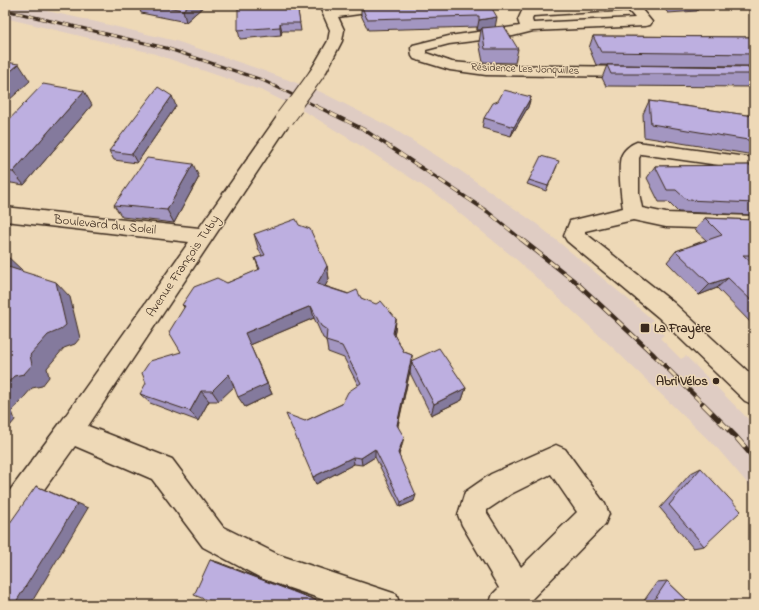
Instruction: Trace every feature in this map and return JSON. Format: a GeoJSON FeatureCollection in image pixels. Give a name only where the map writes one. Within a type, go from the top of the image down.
{"type":"FeatureCollection","features":[{"type":"Feature","properties":{"kind":"street"},"geometry":{"type":"LineString","coordinates":[[328,10],[395,5]]}},
{"type":"Feature","properties":{"kind":"street","name":"Résidence Les Jonquilles"},"geometry":{"type":"LineString","coordinates":[[528,28],[525,20],[528,12],[632,6],[645,22],[533,27],[514,32],[449,40],[418,48],[419,56],[450,66],[486,70],[651,72]]}},
{"type":"Feature","properties":{"kind":"street","name":"Avenue François Tuby"},"geometry":{"type":"LineString","coordinates":[[5,520],[70,431],[318,72],[335,41],[337,30],[328,10]]}},
{"type":"Feature","properties":{"kind":"street"},"geometry":{"type":"LineString","coordinates":[[629,214],[630,157],[637,148],[754,164]]}},
{"type":"Feature","properties":{"kind":"street","name":"Boulevard du Soleil"},"geometry":{"type":"LineString","coordinates":[[5,214],[204,236]]}},
{"type":"Feature","properties":{"kind":"street"},"geometry":{"type":"LineString","coordinates":[[754,223],[666,220],[629,214],[577,226],[574,236],[666,310],[754,393]]}},
{"type":"Feature","properties":{"kind":"street"},"geometry":{"type":"LineString","coordinates":[[70,431],[162,469],[213,536],[274,568],[385,605]]}},
{"type":"Feature","properties":{"kind":"street"},"geometry":{"type":"LineString","coordinates":[[556,458],[595,514],[511,598],[472,515],[475,502],[501,484],[556,458]]}},
{"type":"Feature","properties":{"kind":"shaded area"},"geometry":{"type":"Polygon","coordinates":[[[5,5],[20,5],[176,41],[256,68],[321,92],[392,128],[458,169],[538,225],[653,320],[650,323],[664,335],[660,338],[681,359],[686,356],[754,425],[754,491],[718,449],[611,346],[517,260],[437,195],[309,114],[263,91],[152,53],[5,18],[5,5]]]}},
{"type":"Feature","properties":{"kind":"building"},"geometry":{"type":"Polygon","coordinates":[[[156,5],[189,5],[183,10],[156,5]]]}},
{"type":"Feature","properties":{"kind":"building"},"geometry":{"type":"Polygon","coordinates":[[[238,5],[297,5],[300,23],[280,23],[280,27],[238,30],[238,5]]]}},
{"type":"Feature","properties":{"kind":"building"},"geometry":{"type":"Polygon","coordinates":[[[361,5],[490,5],[497,17],[479,20],[479,16],[367,19],[361,5]]]}},
{"type":"Feature","properties":{"kind":"building"},"geometry":{"type":"Polygon","coordinates":[[[504,26],[518,49],[485,49],[482,28],[504,26]]]}},
{"type":"Feature","properties":{"kind":"building"},"geometry":{"type":"Polygon","coordinates":[[[593,36],[754,37],[754,54],[601,52],[593,36]]]}},
{"type":"Feature","properties":{"kind":"building"},"geometry":{"type":"Polygon","coordinates":[[[5,62],[19,64],[5,76],[5,62]]]}},
{"type":"Feature","properties":{"kind":"building"},"geometry":{"type":"Polygon","coordinates":[[[607,65],[754,67],[754,74],[611,74],[607,65]]]}},
{"type":"Feature","properties":{"kind":"building"},"geometry":{"type":"Polygon","coordinates":[[[43,84],[84,91],[13,172],[5,171],[5,124],[43,84]]]}},
{"type":"Feature","properties":{"kind":"building"},"geometry":{"type":"Polygon","coordinates":[[[158,87],[172,96],[132,154],[109,151],[158,87]]]}},
{"type":"Feature","properties":{"kind":"building"},"geometry":{"type":"Polygon","coordinates":[[[504,90],[531,97],[514,127],[484,118],[493,103],[498,101],[504,90]]]}},
{"type":"Feature","properties":{"kind":"building"},"geometry":{"type":"Polygon","coordinates":[[[649,101],[754,116],[754,141],[651,124],[649,101]]]}},
{"type":"Feature","properties":{"kind":"building"},"geometry":{"type":"Polygon","coordinates":[[[541,156],[559,161],[548,186],[529,180],[541,156]]]}},
{"type":"Feature","properties":{"kind":"building"},"geometry":{"type":"Polygon","coordinates":[[[147,158],[193,164],[167,210],[114,205],[147,158]]]}},
{"type":"Feature","properties":{"kind":"building"},"geometry":{"type":"Polygon","coordinates":[[[754,165],[754,203],[687,200],[676,190],[667,190],[655,166],[754,165]]]}},
{"type":"Feature","properties":{"kind":"building"},"geometry":{"type":"Polygon","coordinates":[[[705,218],[754,220],[754,255],[743,255],[754,265],[754,303],[728,278],[710,284],[676,251],[722,235],[705,218]]]}},
{"type":"Feature","properties":{"kind":"building"},"geometry":{"type":"Polygon","coordinates":[[[296,219],[299,225],[310,229],[327,266],[317,284],[348,294],[357,290],[361,298],[376,304],[381,301],[396,319],[393,333],[404,352],[412,355],[397,425],[404,437],[398,453],[416,495],[401,502],[375,449],[361,458],[353,457],[313,477],[286,414],[305,421],[342,404],[348,392],[361,383],[342,346],[326,341],[327,330],[321,326],[311,306],[245,333],[267,384],[238,397],[229,374],[212,391],[201,391],[190,411],[140,394],[146,383],[142,373],[150,361],[181,352],[169,332],[185,306],[182,305],[194,287],[217,278],[227,283],[260,269],[255,258],[265,255],[254,234],[296,219]]]}},
{"type":"Feature","properties":{"kind":"building"},"geometry":{"type":"Polygon","coordinates":[[[5,266],[56,282],[66,325],[60,330],[48,335],[30,355],[32,365],[24,374],[14,376],[5,386],[5,321],[7,319],[5,318],[5,266]]]}},
{"type":"Feature","properties":{"kind":"building"},"geometry":{"type":"Polygon","coordinates":[[[439,348],[466,388],[434,404],[411,361],[439,348]]]}},
{"type":"Feature","properties":{"kind":"building"},"geometry":{"type":"Polygon","coordinates":[[[701,468],[741,511],[704,546],[669,505],[701,468]]]}},
{"type":"Feature","properties":{"kind":"building"},"geometry":{"type":"Polygon","coordinates":[[[36,486],[77,504],[14,605],[5,605],[5,530],[36,486]]]}},
{"type":"Feature","properties":{"kind":"building"},"geometry":{"type":"Polygon","coordinates":[[[210,560],[328,605],[219,605],[194,595],[210,560]]]}},
{"type":"Feature","properties":{"kind":"building"},"geometry":{"type":"Polygon","coordinates":[[[667,581],[692,605],[651,605],[667,581]]]}},
{"type":"Feature","properties":{"kind":"building"},"geometry":{"type":"Polygon","coordinates":[[[578,601],[581,605],[575,605],[578,601]]]}},
{"type":"Feature","properties":{"kind":"railway"},"geometry":{"type":"LineString","coordinates":[[5,10],[166,48],[262,80],[318,107]]}},
{"type":"Feature","properties":{"kind":"railway"},"geometry":{"type":"LineString","coordinates":[[316,106],[363,129],[488,212],[522,240]]}},
{"type":"Feature","properties":{"kind":"railway"},"geometry":{"type":"LineString","coordinates":[[521,239],[578,284],[654,355],[736,437],[754,458]]}},
{"type":"Feature","properties":{"kind":"place","name":"La Frayère"},"geometry":{"type":"Point","coordinates":[645,328]}},
{"type":"Feature","properties":{"kind":"place","name":"Abri Vélos"},"geometry":{"type":"Point","coordinates":[716,381]}}]}
